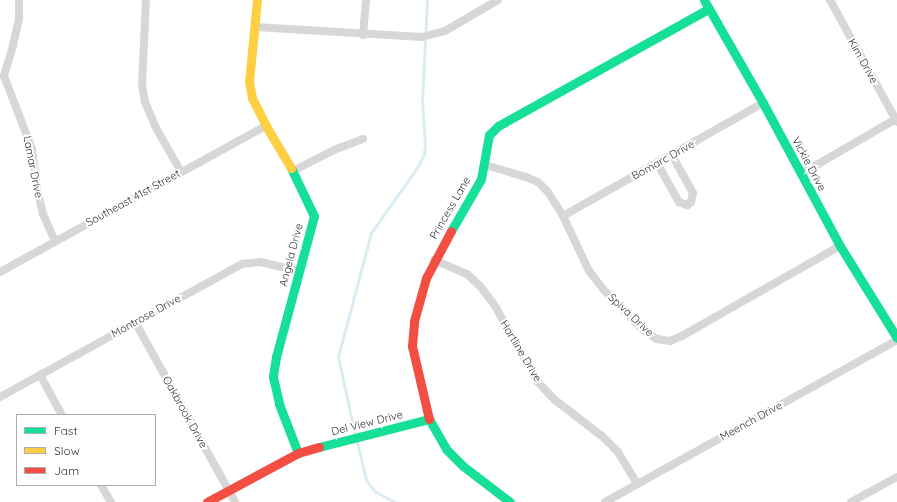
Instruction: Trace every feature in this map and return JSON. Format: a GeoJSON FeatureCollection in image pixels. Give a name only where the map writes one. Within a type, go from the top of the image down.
{"type":"FeatureCollection","features":[{"type":"Feature","properties":{"kind":"street","name":"Lamar Drive"},"geometry":{"type":"LineString","coordinates":[[19,0],[19,19],[4,76],[32,149],[36,184],[43,214],[55,240]]}},
{"type":"Feature","properties":{"kind":"street"},"geometry":{"type":"LineString","coordinates":[[146,0],[142,84],[145,102],[155,126],[181,172]]}},
{"type":"Feature","properties":{"kind":"street","name":"Angela Drive"},"geometry":{"type":"LineString","coordinates":[[257,0],[249,82],[252,98],[266,126],[293,171],[314,216],[298,271],[276,358],[273,377],[279,404],[298,453]]}},
{"type":"Feature","properties":{"kind":"street"},"geometry":{"type":"LineString","coordinates":[[363,35],[366,0]]}},
{"type":"Feature","properties":{"kind":"street"},"geometry":{"type":"LineString","coordinates":[[255,27],[422,38],[446,31],[497,0]]}},
{"type":"Feature","properties":{"kind":"street","name":"Vickie Drive"},"geometry":{"type":"LineString","coordinates":[[704,0],[763,103],[840,246],[897,339]]}},
{"type":"Feature","properties":{"kind":"street","name":"Kim Drive"},"geometry":{"type":"LineString","coordinates":[[830,0],[896,121]]}},
{"type":"Feature","properties":{"kind":"street","name":"Princess Lane"},"geometry":{"type":"LineString","coordinates":[[429,419],[412,346],[414,321],[426,278],[434,260],[474,192],[485,165],[486,146],[489,135],[498,126],[708,9]]}},
{"type":"Feature","properties":{"kind":"street","name":"Bomarc Drive"},"geometry":{"type":"LineString","coordinates":[[563,216],[763,103]]}},
{"type":"Feature","properties":{"kind":"street"},"geometry":{"type":"LineString","coordinates":[[801,174],[896,121]]}},
{"type":"Feature","properties":{"kind":"street","name":"Southeast 41st Street"},"geometry":{"type":"LineString","coordinates":[[0,272],[55,240],[266,126]]}},
{"type":"Feature","properties":{"kind":"street"},"geometry":{"type":"LineString","coordinates":[[293,171],[334,150],[363,139]]}},
{"type":"Feature","properties":{"kind":"street"},"geometry":{"type":"LineString","coordinates":[[657,164],[679,202],[687,205],[691,202],[693,193],[672,155]]}},
{"type":"Feature","properties":{"kind":"street","name":"Spiva Drive"},"geometry":{"type":"LineString","coordinates":[[485,165],[538,182],[548,192],[563,216],[589,271],[604,290],[642,329],[657,339],[670,341],[682,336],[840,246]]}},
{"type":"Feature","properties":{"kind":"street","name":"Hartline Drive"},"geometry":{"type":"LineString","coordinates":[[434,260],[467,274],[480,286],[495,306],[537,381],[556,400],[608,442],[618,452],[638,484]]}},
{"type":"Feature","properties":{"kind":"street","name":"Montrose Drive"},"geometry":{"type":"LineString","coordinates":[[0,397],[242,264],[260,262],[298,271]]}},
{"type":"Feature","properties":{"kind":"street","name":"Oakbrook Drive"},"geometry":{"type":"LineString","coordinates":[[135,322],[235,502]]}},
{"type":"Feature","properties":{"kind":"street","name":"Meench Drive"},"geometry":{"type":"LineString","coordinates":[[605,502],[897,339]]}},
{"type":"Feature","properties":{"kind":"street"},"geometry":{"type":"LineString","coordinates":[[40,375],[61,414]]}},
{"type":"Feature","properties":{"kind":"street"},"geometry":{"type":"LineString","coordinates":[[429,419],[446,449],[464,466],[510,502]]}},
{"type":"Feature","properties":{"kind":"street","name":"Del View Drive"},"geometry":{"type":"LineString","coordinates":[[206,502],[298,453],[429,419]]}},
{"type":"Feature","properties":{"kind":"street"},"geometry":{"type":"LineString","coordinates":[[852,502],[897,476]]}},
{"type":"Feature","properties":{"kind":"street"},"geometry":{"type":"LineString","coordinates":[[102,486],[111,502]]}},
{"type":"Feature","properties":{"kind":"waterway"},"geometry":{"type":"LineString","coordinates":[[355,435],[338,357],[371,233],[417,168],[424,154],[425,145],[422,100],[427,0]]}},
{"type":"Feature","properties":{"kind":"waterway"},"geometry":{"type":"LineString","coordinates":[[357,441],[367,481],[375,491],[395,502]]}},
{"type":"Feature","properties":{"kind":"traffic: fast"},"geometry":{"type":"LineString","coordinates":[[704,0],[763,103],[840,246],[897,338]]}},
{"type":"Feature","properties":{"kind":"traffic: fast"},"geometry":{"type":"LineString","coordinates":[[451,231],[481,179],[489,135],[498,126],[708,9]]}},
{"type":"Feature","properties":{"kind":"traffic: fast"},"geometry":{"type":"LineString","coordinates":[[291,168],[314,216],[276,357],[273,377],[279,404],[298,453]]}},
{"type":"Feature","properties":{"kind":"traffic: fast"},"geometry":{"type":"LineString","coordinates":[[319,447],[429,419],[446,449],[463,466],[510,502]]}},
{"type":"Feature","properties":{"kind":"traffic: slow"},"geometry":{"type":"LineString","coordinates":[[257,0],[249,82],[252,98],[266,126],[291,168]]}},
{"type":"Feature","properties":{"kind":"traffic: jam"},"geometry":{"type":"LineString","coordinates":[[429,419],[412,346],[414,321],[426,278],[451,231]]}},
{"type":"Feature","properties":{"kind":"traffic: jam"},"geometry":{"type":"LineString","coordinates":[[207,502],[298,453],[319,447]]}}]}
